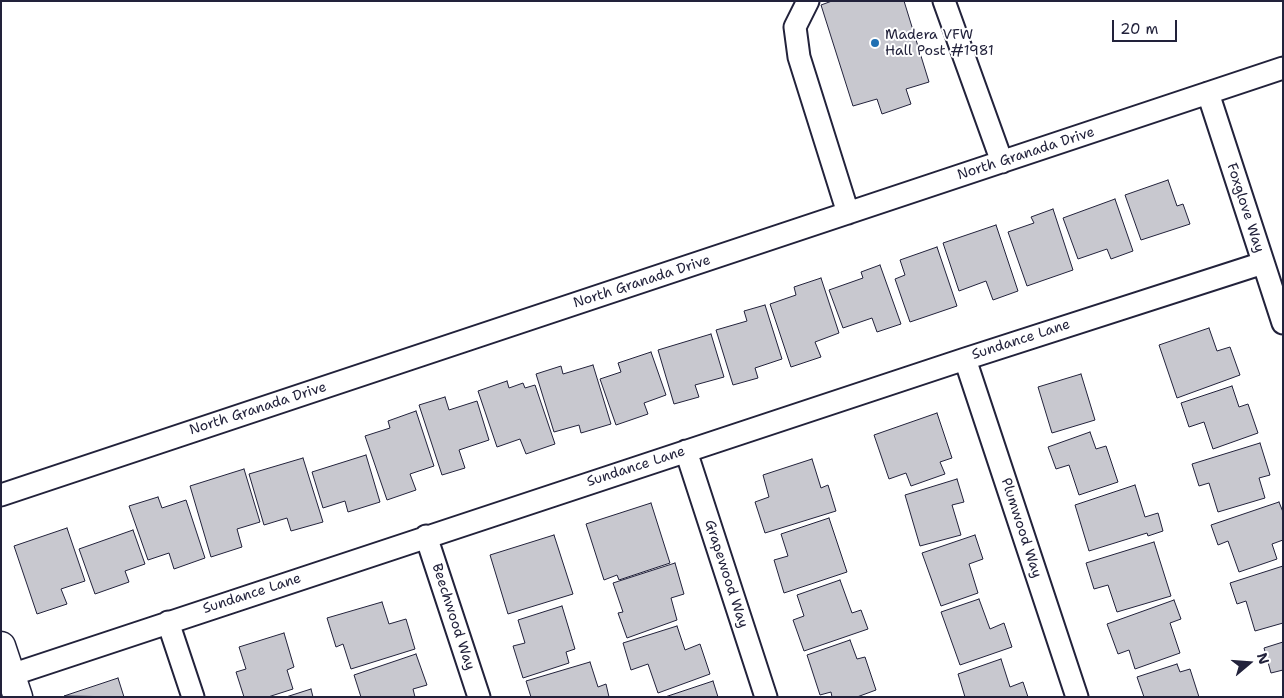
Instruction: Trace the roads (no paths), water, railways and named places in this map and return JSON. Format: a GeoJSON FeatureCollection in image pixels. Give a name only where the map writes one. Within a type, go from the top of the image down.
{"type":"FeatureCollection","features":[{"type":"Feature","properties":{"kind":"main road"},"geometry":{"type":"LineString","coordinates":[[1,646],[14,686]]}},
{"type":"Feature","properties":{"kind":"street"},"geometry":{"type":"LineString","coordinates":[[808,1],[795,27],[799,57],[848,213]]}},
{"type":"Feature","properties":{"kind":"street"},"geometry":{"type":"LineString","coordinates":[[944,1],[1002,162]]}},
{"type":"Feature","properties":{"kind":"street","name":"North Granada Drive"},"geometry":{"type":"LineString","coordinates":[[1,495],[1283,68]]}},
{"type":"Feature","properties":{"kind":"street","name":"Foxglove Way"},"geometry":{"type":"LineString","coordinates":[[1208,93],[1283,323]]}},
{"type":"Feature","properties":{"kind":"street","name":"Sundance Lane"},"geometry":{"type":"LineString","coordinates":[[14,686],[168,622],[965,358],[1263,263]]}},
{"type":"Feature","properties":{"kind":"street","name":"Plumwood Way"},"geometry":{"type":"LineString","coordinates":[[965,358],[1077,697]]}},
{"type":"Feature","properties":{"kind":"street","name":"Grapewood Way"},"geometry":{"type":"LineString","coordinates":[[686,451],[766,697]]}},
{"type":"Feature","properties":{"kind":"street","name":"Beechwood Way"},"geometry":{"type":"LineString","coordinates":[[426,536],[479,697]]}},
{"type":"Feature","properties":{"kind":"street"},"geometry":{"type":"LineString","coordinates":[[168,622],[193,697]]}},
{"type":"Feature","properties":{"kind":"place","name":"Madera VFW Hall Post #1981"},"geometry":{"type":"Point","coordinates":[875,43]}}]}
